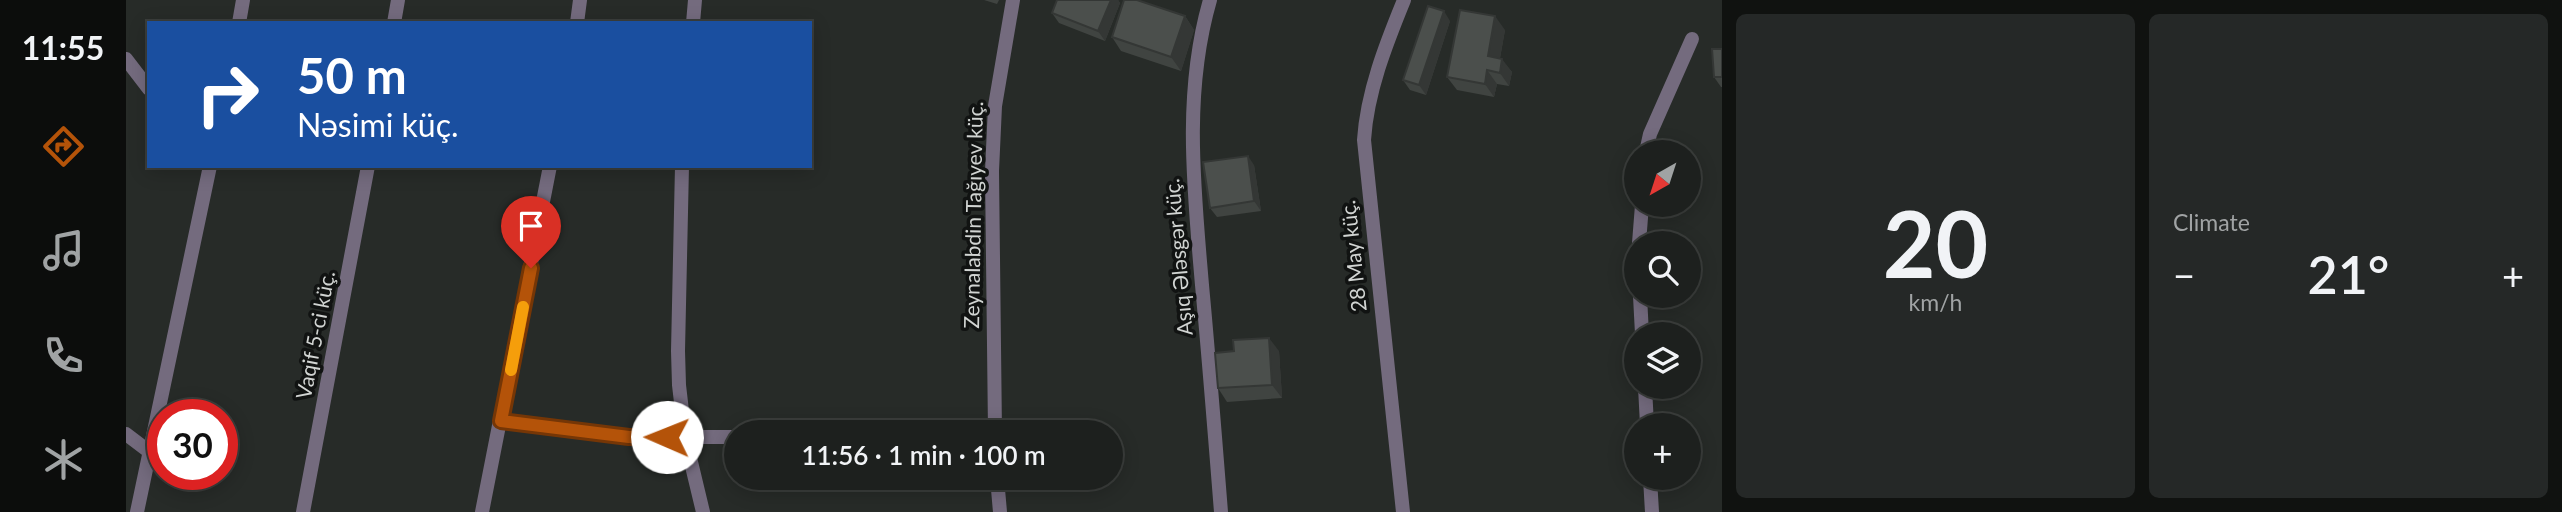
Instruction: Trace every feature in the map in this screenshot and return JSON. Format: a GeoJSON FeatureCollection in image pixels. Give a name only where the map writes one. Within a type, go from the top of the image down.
{"type":"FeatureCollection","features":[{"type":"Feature","properties":{"kind":"street"},"geometry":{"type":"LineString","coordinates":[[239,21],[243,0]]}},
{"type":"Feature","properties":{"kind":"street"},"geometry":{"type":"LineString","coordinates":[[394,21],[398,0]]}},
{"type":"Feature","properties":{"kind":"street"},"geometry":{"type":"LineString","coordinates":[[577,21],[579,0]]}},
{"type":"Feature","properties":{"kind":"street"},"geometry":{"type":"LineString","coordinates":[[693,21],[695,0]]}},
{"type":"Feature","properties":{"kind":"street","name":"Zeynalabdin Tağıyev küç."},"geometry":{"type":"LineString","coordinates":[[995,420],[992,184],[1000,67],[1013,0]]}},
{"type":"Feature","properties":{"kind":"street","name":"Aşıq Ələsgər küç."},"geometry":{"type":"LineString","coordinates":[[1210,0],[1193,88],[1193,179],[1222,512]]}},
{"type":"Feature","properties":{"kind":"street","name":"28 May küç."},"geometry":{"type":"LineString","coordinates":[[1402,512],[1364,140],[1365,120],[1375,79],[1404,0]]}},
{"type":"Feature","properties":{"kind":"street"},"geometry":{"type":"LineString","coordinates":[[1649,140],[1692,39]]}},
{"type":"Feature","properties":{"kind":"street"},"geometry":{"type":"LineString","coordinates":[[126,59],[147,86]]}},
{"type":"Feature","properties":{"kind":"street"},"geometry":{"type":"LineString","coordinates":[[162,399],[209,168]]}},
{"type":"Feature","properties":{"kind":"street","name":"Vaqif 5-ci küç."},"geometry":{"type":"LineString","coordinates":[[303,512],[368,168]]}},
{"type":"Feature","properties":{"kind":"street"},"geometry":{"type":"LineString","coordinates":[[482,512],[550,168]]}},
{"type":"Feature","properties":{"kind":"street"},"geometry":{"type":"LineString","coordinates":[[682,168],[679,385],[685,437],[702,512]]}},
{"type":"Feature","properties":{"kind":"street"},"geometry":{"type":"LineString","coordinates":[[501,421],[629,437],[724,437]]}},
{"type":"Feature","properties":{"kind":"street"},"geometry":{"type":"LineString","coordinates":[[126,434],[147,450]]}},
{"type":"Feature","properties":{"kind":"street"},"geometry":{"type":"LineString","coordinates":[[137,512],[147,470]]}},
{"type":"Feature","properties":{"kind":"street"},"geometry":{"type":"LineString","coordinates":[[998,490],[1000,512]]}},
{"type":"Feature","properties":{"kind":"street"},"geometry":{"type":"LineString","coordinates":[[1651,490],[1652,512]]}},
{"type":"Feature","properties":{"kind":"building"},"geometry":{"type":"Polygon","coordinates":[[[1057,0],[1111,0],[1098,31],[1052,13],[1057,0]]]}},
{"type":"Feature","properties":{"kind":"building"},"geometry":{"type":"Polygon","coordinates":[[[1124,0],[1137,0],[1185,16],[1171,57],[1112,37],[1124,0]]]}},
{"type":"Feature","properties":{"kind":"building"},"geometry":{"type":"Polygon","coordinates":[[[1428,6],[1444,11],[1419,85],[1403,80],[1428,6]]]}},
{"type":"Feature","properties":{"kind":"building"},"geometry":{"type":"Polygon","coordinates":[[[1460,10],[1495,16],[1488,56],[1502,59],[1500,73],[1487,70],[1485,84],[1447,77],[1460,10]]]}},
{"type":"Feature","properties":{"kind":"building"},"geometry":{"type":"Polygon","coordinates":[[[1712,49],[1722,49],[1722,77],[1714,77],[1712,49]]]}},
{"type":"Feature","properties":{"kind":"building"},"geometry":{"type":"Polygon","coordinates":[[[1248,156],[1254,201],[1210,208],[1203,162],[1248,156]]]}},
{"type":"Feature","properties":{"kind":"building"},"geometry":{"type":"Polygon","coordinates":[[[1269,338],[1272,385],[1218,388],[1215,353],[1234,351],[1233,340],[1269,338]]]}},
{"type":"Feature","properties":{"kind":"slow traffic"},"geometry":{"type":"LineString","coordinates":[[511,370],[523,307]]}},
{"type":"Feature","properties":{"kind":"route"},"geometry":{"type":"LineString","coordinates":[[531,268],[501,421],[629,437],[667,437]]}}]}
